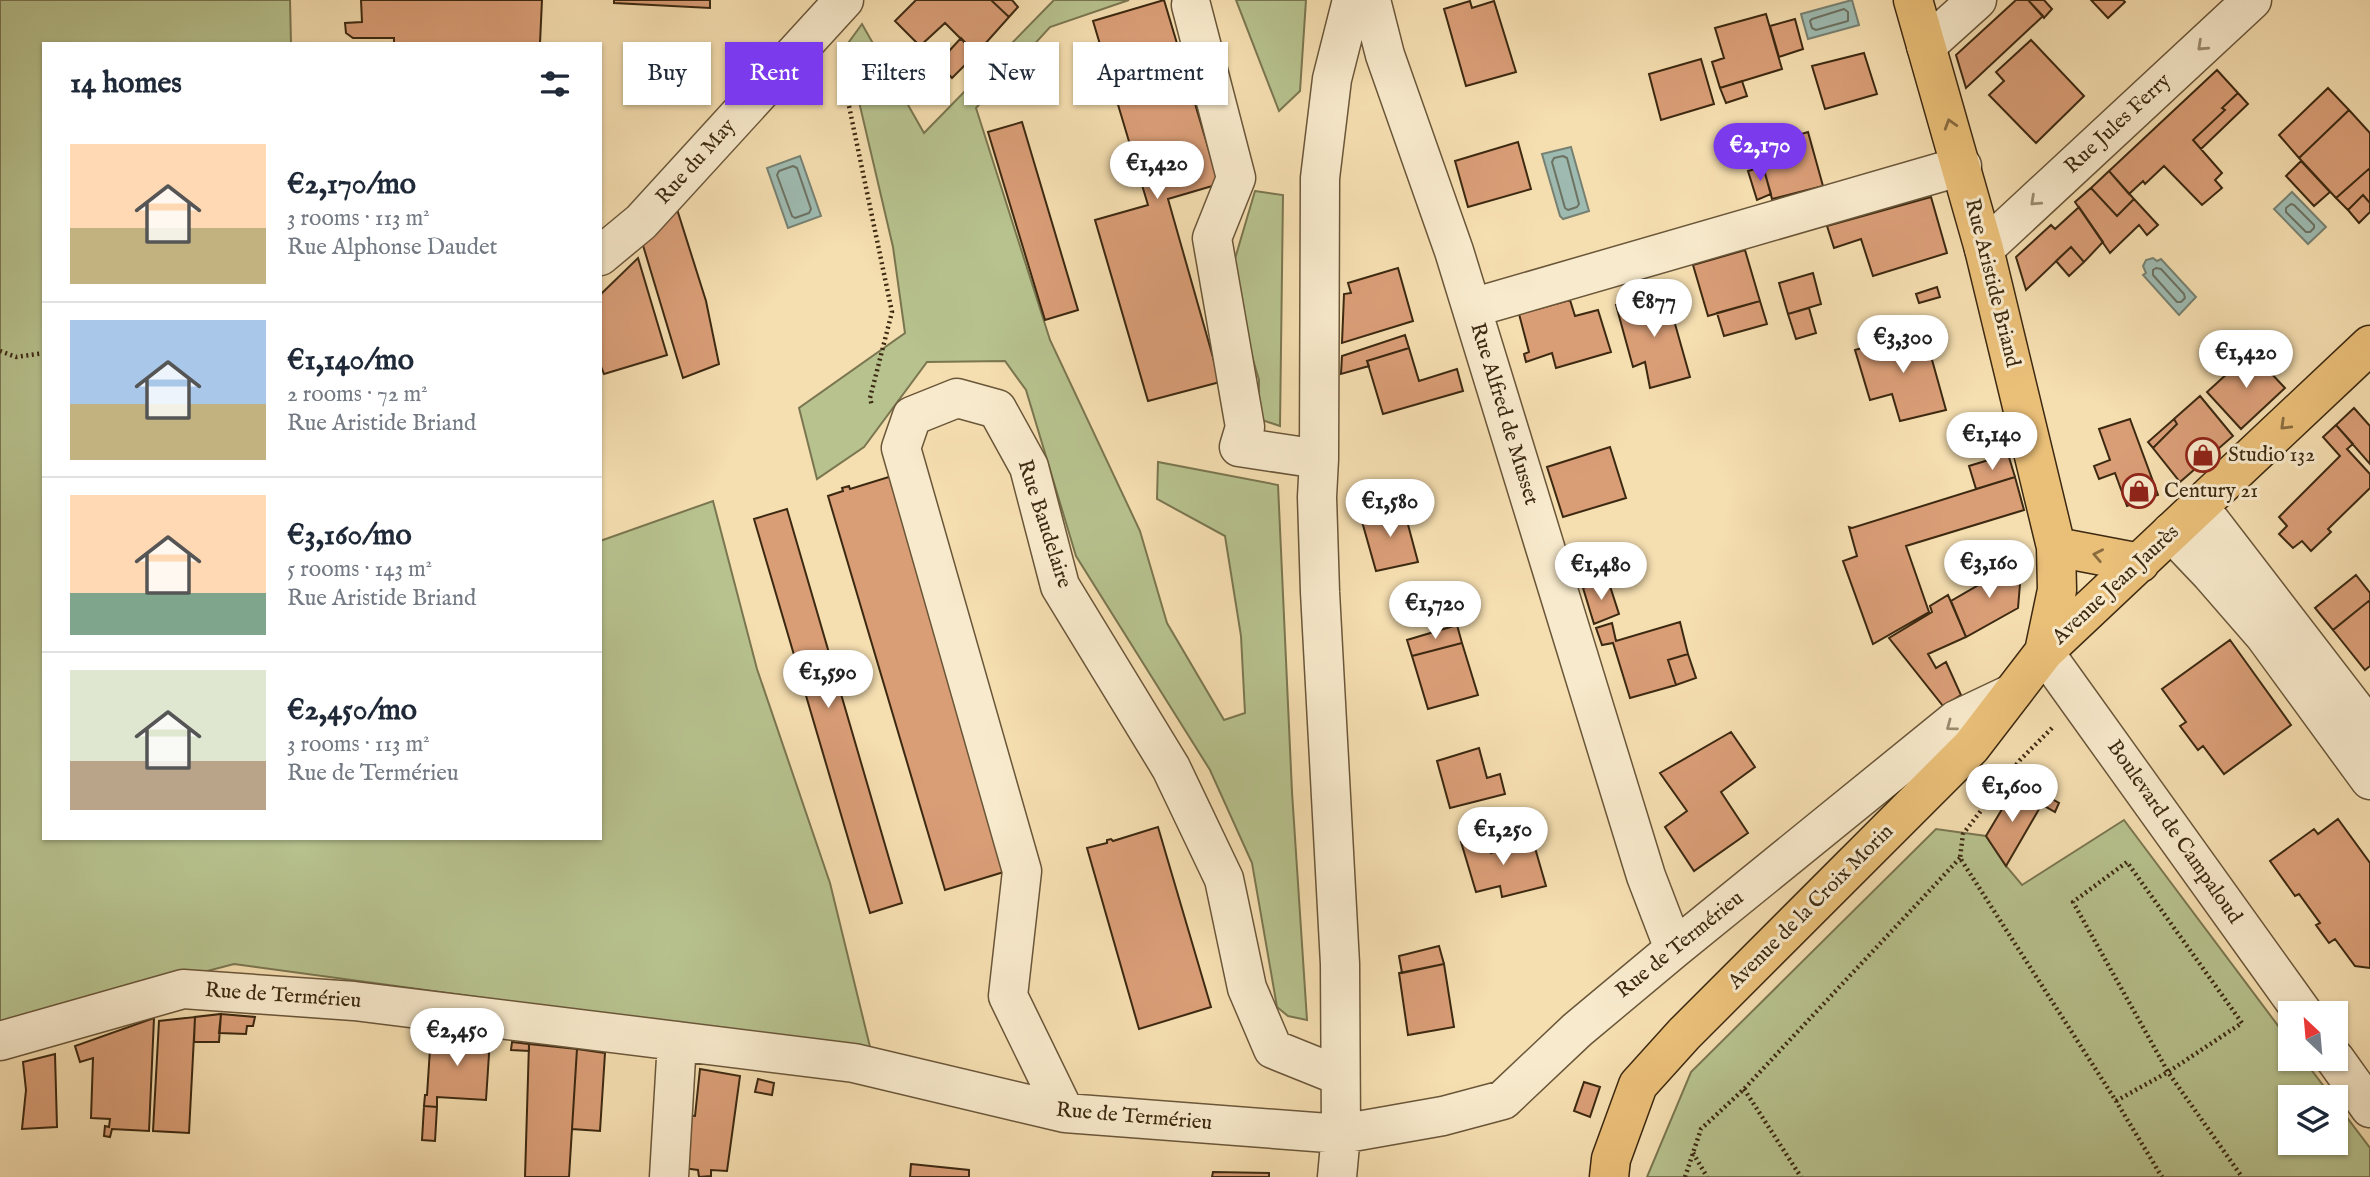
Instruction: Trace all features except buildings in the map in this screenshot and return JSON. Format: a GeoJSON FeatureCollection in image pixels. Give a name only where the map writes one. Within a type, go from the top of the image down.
{"type":"FeatureCollection","features":[{"type":"Feature","properties":{"kind":"main road","name":"Rue Aristide Briand"},"geometry":{"type":"LineString","coordinates":[[1913,0],[1984,250],[2056,547],[2057,590],[2044,652]]}},
{"type":"Feature","properties":{"kind":"main road","name":"Avenue Jean Jaurès"},"geometry":{"type":"LineString","coordinates":[[2044,652],[2370,345]]}},
{"type":"Feature","properties":{"kind":"main road"},"geometry":{"type":"LineString","coordinates":[[2056,547],[2140,564]]}},
{"type":"Feature","properties":{"kind":"main road","name":"Avenue de la Croix Morin"},"geometry":{"type":"LineString","coordinates":[[1609,1177],[1611,1158],[1638,1085],[1684,1034],[1971,747],[2044,652]]}},
{"type":"Feature","properties":{"kind":"street"},"geometry":{"type":"LineString","coordinates":[[1337,1177],[1341,1134],[1340,964],[1317,497],[1320,178],[1332,79],[1352,0]]}},
{"type":"Feature","properties":{"kind":"street","name":"Rue Alfred de Musset"},"geometry":{"type":"LineString","coordinates":[[1371,0],[1385,55],[1472,308],[1646,876],[1674,948]]}},
{"type":"Feature","properties":{"kind":"street"},"geometry":{"type":"LineString","coordinates":[[1926,46],[1977,0]]}},
{"type":"Feature","properties":{"kind":"street","name":"Rue Jules Ferry"},"geometry":{"type":"LineString","coordinates":[[1984,250],[2252,0]]}},
{"type":"Feature","properties":{"kind":"street"},"geometry":{"type":"LineString","coordinates":[[1191,5],[1236,178],[1212,238],[1245,426],[1239,447],[1319,460]]}},
{"type":"Feature","properties":{"kind":"street","name":"Rue du May"},"geometry":{"type":"LineString","coordinates":[[602,254],[641,222],[835,9]]}},
{"type":"Feature","properties":{"kind":"street"},"geometry":{"type":"LineString","coordinates":[[1472,308],[1962,166]]}},
{"type":"Feature","properties":{"kind":"street","name":"Rue Baudelaire"},"geometry":{"type":"LineString","coordinates":[[1065,1113],[1008,996],[1023,871],[901,448],[912,416],[957,398],[997,408],[1029,467],[1060,586],[1171,768],[1224,879],[1247,988],[1273,1049],[1340,1076]]}},
{"type":"Feature","properties":{"kind":"street"},"geometry":{"type":"LineString","coordinates":[[2370,729],[2211,522],[2182,523],[2211,574],[2264,635],[2370,780]]}},
{"type":"Feature","properties":{"kind":"street","name":"Boulevard de Campaloud"},"geometry":{"type":"LineString","coordinates":[[2044,652],[2293,1001]]}},
{"type":"Feature","properties":{"kind":"street","name":"Rue de Termérieu"},"geometry":{"type":"LineString","coordinates":[[0,1041],[183,989],[354,1000],[854,1063],[1065,1113],[1341,1134],[1443,1116],[1503,1100],[1577,1030],[1674,948],[1956,720],[2011,694]]}},
{"type":"Feature","properties":{"kind":"street"},"geometry":{"type":"LineString","coordinates":[[669,1177],[677,1041]]}},
{"type":"Feature","properties":{"kind":"street"},"geometry":{"type":"LineString","coordinates":[[2344,1071],[2370,1108]]}},
{"type":"Feature","properties":{"kind":"path"},"geometry":{"type":"LineString","coordinates":[[835,9],[837,47],[892,312],[870,398],[873,411]]}},
{"type":"Feature","properties":{"kind":"path"},"geometry":{"type":"LineString","coordinates":[[0,351],[16,357],[42,353]]}},
{"type":"Feature","properties":{"kind":"path"},"geometry":{"type":"LineString","coordinates":[[1685,1177],[1701,1129],[1744,1089],[1960,858],[1963,834],[2020,760],[2080,700]]}},
{"type":"Feature","properties":{"kind":"path"},"geometry":{"type":"LineString","coordinates":[[1960,858],[2162,1177]]}},
{"type":"Feature","properties":{"kind":"path"},"geometry":{"type":"LineString","coordinates":[[2116,1101],[2168,1072],[2242,1023],[2127,862],[2073,902],[2168,1072],[2242,1177]]}},
{"type":"Feature","properties":{"kind":"path"},"geometry":{"type":"LineString","coordinates":[[1744,1089],[1801,1177]]}},
{"type":"Feature","properties":{"kind":"path"},"geometry":{"type":"LineString","coordinates":[[1693,1153],[1707,1177]]}},
{"type":"Feature","properties":{"kind":"green space"},"geometry":{"type":"Polygon","coordinates":[[[0,0],[290,0],[291,42],[42,42],[42,840],[602,840],[602,540],[713,501],[757,669],[830,883],[872,1055],[580,1011],[234,964],[0,1025],[0,0]]]}},
{"type":"Feature","properties":{"kind":"green space"},"geometry":{"type":"Polygon","coordinates":[[[1054,0],[1129,0],[1050,27],[1036,42],[1013,42],[1054,0]]]}},
{"type":"Feature","properties":{"kind":"green space"},"geometry":{"type":"Polygon","coordinates":[[[1236,0],[1306,0],[1300,91],[1279,111],[1236,0]]]}},
{"type":"Feature","properties":{"kind":"green space"},"geometry":{"type":"Polygon","coordinates":[[[862,24],[872,42],[849,42],[862,24]]]}},
{"type":"Feature","properties":{"kind":"green space"},"geometry":{"type":"Polygon","coordinates":[[[964,92],[964,105],[979,105],[976,108],[1050,340],[1140,531],[1167,623],[1224,720],[1245,713],[1241,636],[1225,536],[1157,499],[1158,462],[1278,485],[1292,792],[1307,1020],[1288,1016],[1277,1007],[1252,863],[1210,770],[1076,556],[1026,390],[1005,361],[927,362],[864,447],[817,479],[799,408],[905,333],[893,247],[860,105],[908,105],[924,133],[964,92]]]}},
{"type":"Feature","properties":{"kind":"green space"},"geometry":{"type":"Polygon","coordinates":[[[1255,191],[1283,195],[1280,426],[1259,419],[1259,380],[1229,279],[1255,191]]]}},
{"type":"Feature","properties":{"kind":"green space"},"geometry":{"type":"Polygon","coordinates":[[[2124,820],[2278,1026],[2278,1071],[2312,1071],[2323,1085],[2278,1085],[2278,1155],[2348,1155],[2348,1119],[2370,1148],[2370,1177],[1647,1177],[1691,1072],[1936,829],[1986,836],[2022,885],[2124,820]]]}},
{"type":"Feature","properties":{"kind":"water"},"geometry":{"type":"Polygon","coordinates":[[[1852,0],[1859,25],[1808,39],[1801,14],[1852,0]]]}},
{"type":"Feature","properties":{"kind":"water"},"geometry":{"type":"Polygon","coordinates":[[[1571,147],[1589,211],[1563,219],[1542,154],[1571,147]]]}},
{"type":"Feature","properties":{"kind":"water"},"geometry":{"type":"Polygon","coordinates":[[[800,156],[821,216],[788,228],[767,168],[800,156]]]}},
{"type":"Feature","properties":{"kind":"water"},"geometry":{"type":"Polygon","coordinates":[[[2292,192],[2326,227],[2308,244],[2274,209],[2292,192]]]}},
{"type":"Feature","properties":{"kind":"water"},"geometry":{"type":"Polygon","coordinates":[[[2153,258],[2157,261],[2161,259],[2196,297],[2179,315],[2143,275],[2146,273],[2143,266],[2146,260],[2153,258]]]}},
{"type":"Feature","properties":{"kind":"place","name":"Studio 132"},"geometry":{"type":"Point","coordinates":[2203,455]}},
{"type":"Feature","properties":{"kind":"place","name":"Century 21"},"geometry":{"type":"Point","coordinates":[2139,491]}}]}
